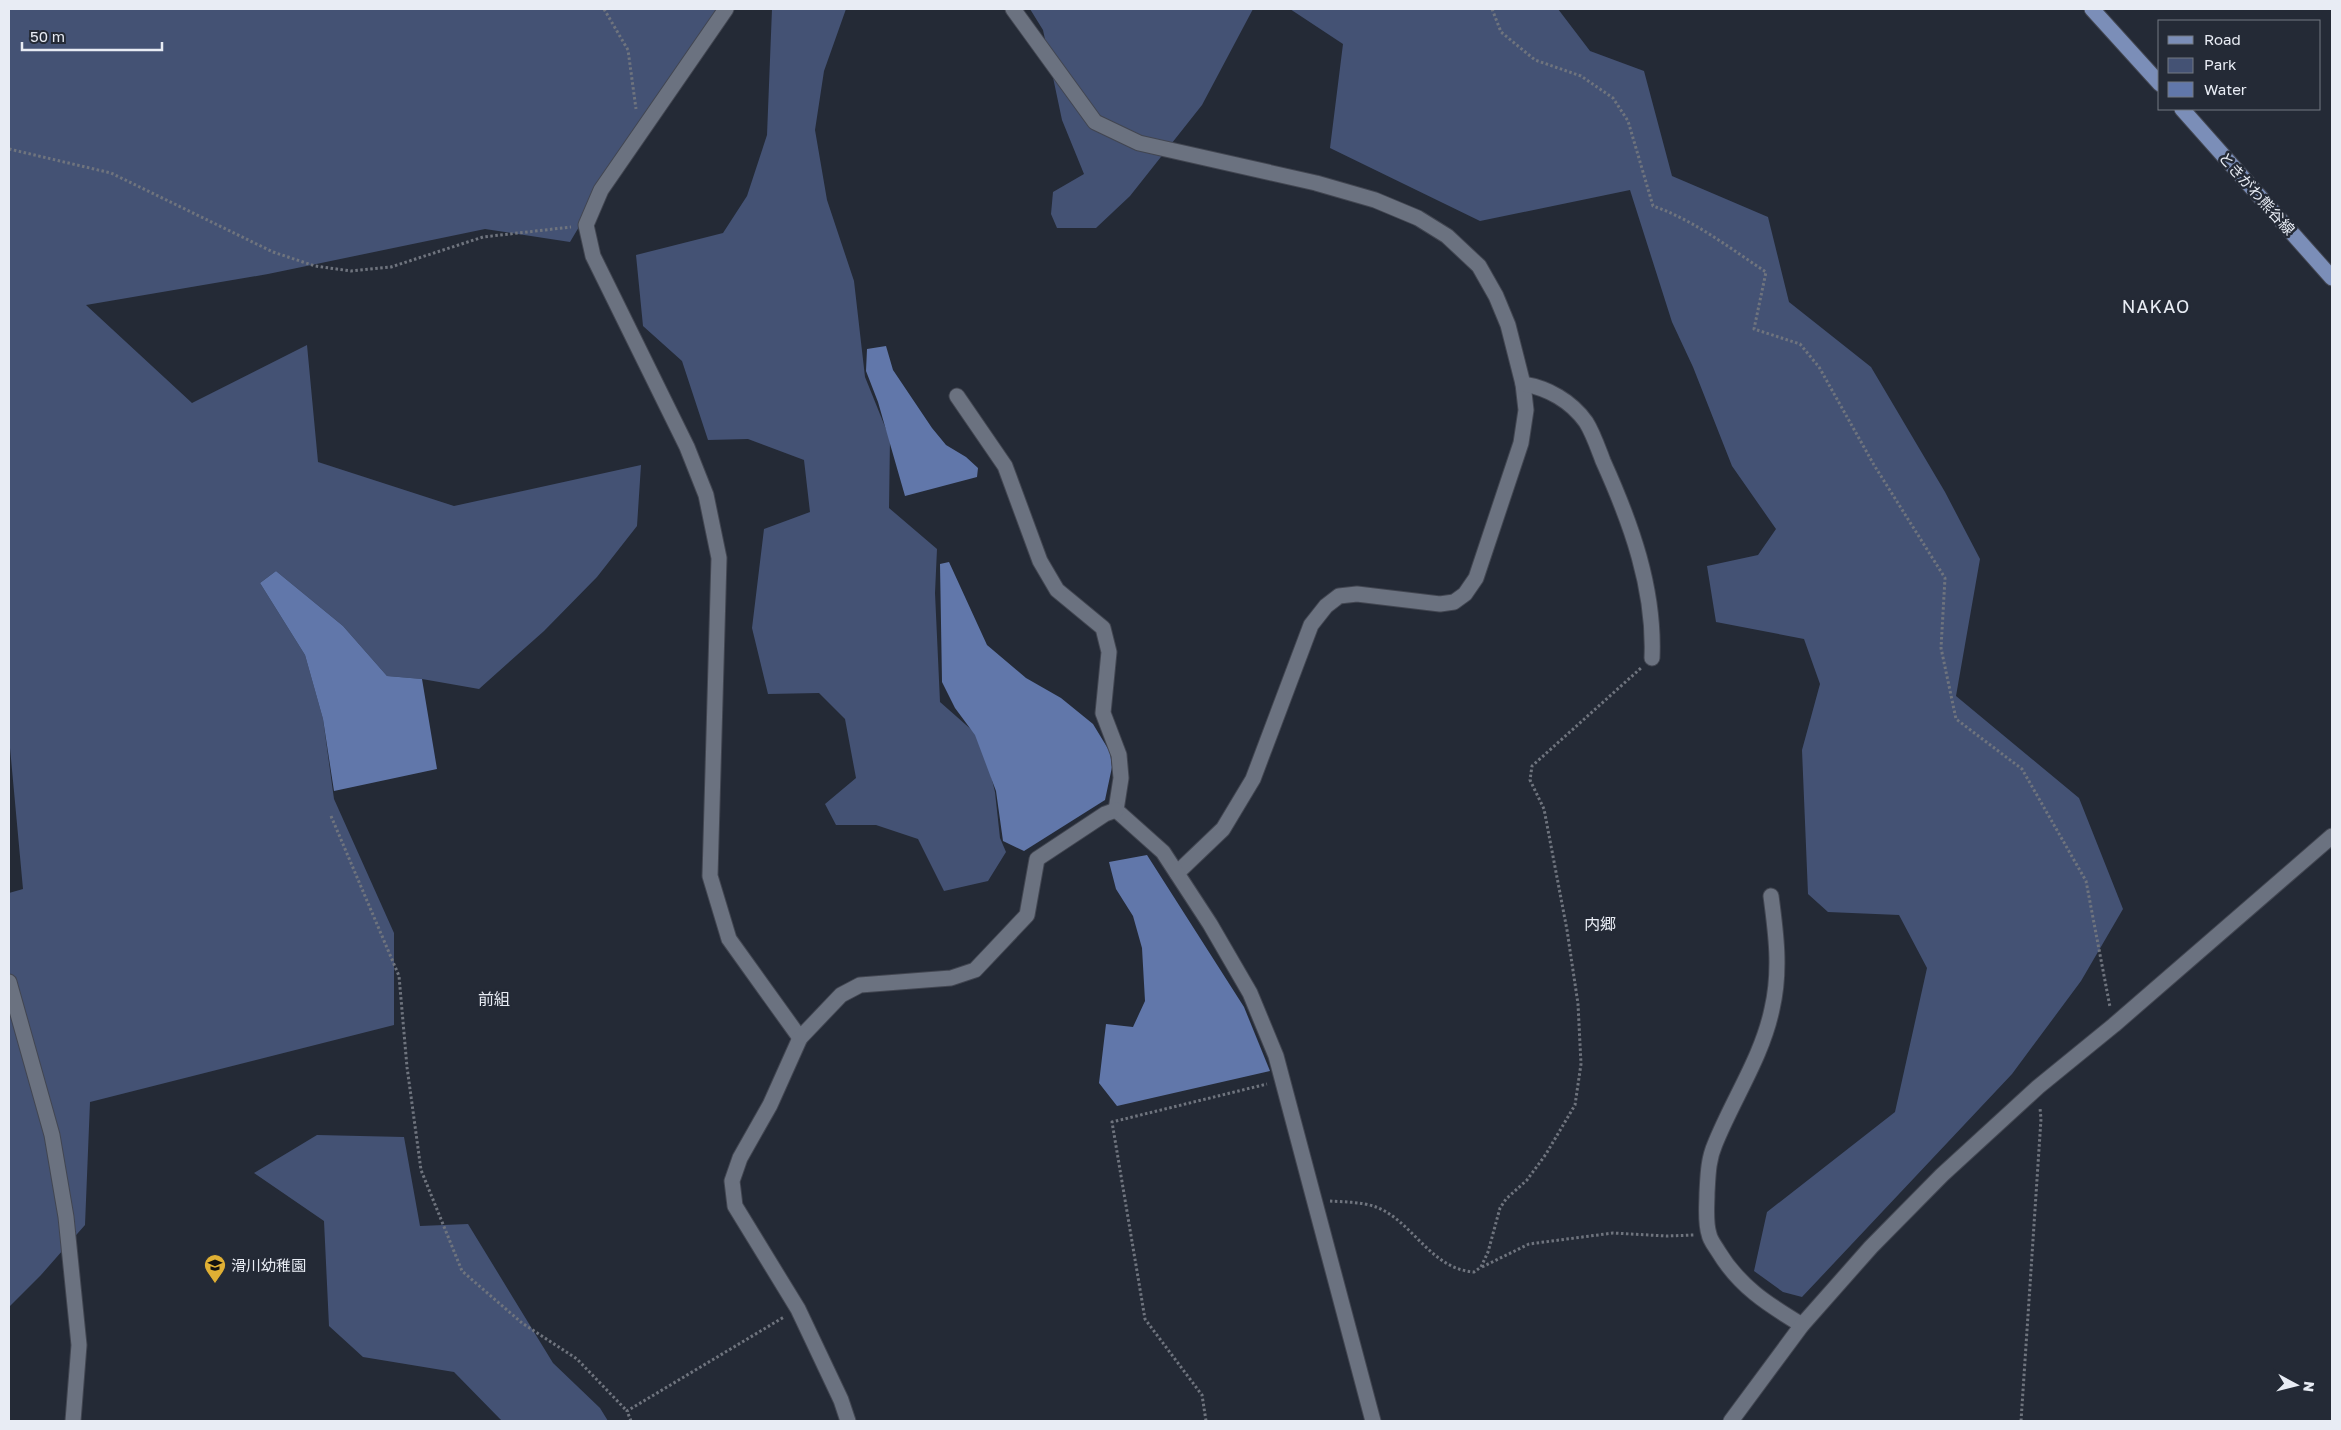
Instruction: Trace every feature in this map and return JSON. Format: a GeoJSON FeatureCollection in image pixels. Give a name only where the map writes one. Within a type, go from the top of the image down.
{"type":"FeatureCollection","features":[{"type":"Feature","properties":{"kind":"main road"},"geometry":{"type":"LineString","coordinates":[[2095,10],[2158,82]]}},
{"type":"Feature","properties":{"kind":"main road","name":"ときがわ熊谷線"},"geometry":{"type":"LineString","coordinates":[[2183,110],[2332,278]]}},
{"type":"Feature","properties":{"kind":"street"},"geometry":{"type":"LineString","coordinates":[[726,9],[601,190],[586,225],[593,256],[687,448],[706,495],[718,558],[710,876],[729,939],[800,1038]]}},
{"type":"Feature","properties":{"kind":"street"},"geometry":{"type":"LineString","coordinates":[[1013,9],[1095,122],[1139,143],[1297,178],[1376,200],[1418,218],[1446,236],[1479,266],[1496,296],[1508,325],[1523,384],[1526,410],[1522,443],[1476,578],[1465,594],[1454,602],[1440,604],[1357,594],[1339,596],[1326,606],[1312,624],[1253,779],[1223,829],[1177,873]]}},
{"type":"Feature","properties":{"kind":"street"},"geometry":{"type":"LineString","coordinates":[[1523,384],[1537,386],[1559,396],[1586,422],[1616,488],[1649,594],[1653,634],[1652,658]]}},
{"type":"Feature","properties":{"kind":"street"},"geometry":{"type":"LineString","coordinates":[[957,396],[1005,466],[1040,561],[1057,590],[1103,628],[1109,652],[1103,713],[1119,755],[1122,778],[1116,810]]}},
{"type":"Feature","properties":{"kind":"street"},"geometry":{"type":"LineString","coordinates":[[848,1421],[841,1400],[798,1309],[735,1206],[732,1181],[740,1158],[770,1104],[800,1038],[841,995],[860,984],[951,978],[975,970],[1027,915],[1037,859],[1105,814],[1116,810]]}},
{"type":"Feature","properties":{"kind":"street"},"geometry":{"type":"LineString","coordinates":[[1116,810],[1163,852],[1210,924],[1250,992],[1276,1056],[1373,1421]]}},
{"type":"Feature","properties":{"kind":"street"},"geometry":{"type":"LineString","coordinates":[[1731,1421],[1802,1325],[1872,1247],[1942,1175],[2038,1087],[2114,1025],[2332,836]]}},
{"type":"Feature","properties":{"kind":"street"},"geometry":{"type":"LineString","coordinates":[[1771,896],[1777,945],[1777,977],[1772,1008],[1762,1044],[1714,1146],[1708,1167],[1707,1203],[1709,1235],[1725,1263],[1741,1283],[1762,1301],[1802,1325]]}},
{"type":"Feature","properties":{"kind":"street"},"geometry":{"type":"LineString","coordinates":[[9,982],[52,1135],[66,1217],[78,1345],[72,1421]]}},
{"type":"Feature","properties":{"kind":"path"},"geometry":{"type":"LineString","coordinates":[[604,9],[628,50],[639,135]]}},
{"type":"Feature","properties":{"kind":"path"},"geometry":{"type":"LineString","coordinates":[[1492,9],[1501,32],[1535,60],[1581,76],[1613,98],[1628,121],[1654,206],[1667,211],[1705,233],[1766,272],[1754,329],[1800,344],[1819,367],[1874,465],[1946,578],[1941,648],[1956,719],[2022,769],[2086,881],[2114,1025]]}},
{"type":"Feature","properties":{"kind":"path"},"geometry":{"type":"LineString","coordinates":[[9,149],[111,173],[273,252],[315,266],[351,271],[391,267],[484,237],[586,225]]}},
{"type":"Feature","properties":{"kind":"path"},"geometry":{"type":"LineString","coordinates":[[1481,1267],[1488,1252],[1500,1208],[1506,1199],[1527,1180],[1546,1154],[1575,1105],[1581,1064],[1578,1004],[1566,930],[1544,808],[1530,780],[1532,766],[1606,702],[1652,658]]}},
{"type":"Feature","properties":{"kind":"path"},"geometry":{"type":"LineString","coordinates":[[331,816],[399,976],[407,1067],[421,1170],[462,1271],[522,1322],[577,1359],[626,1411],[632,1421]]}},
{"type":"Feature","properties":{"kind":"path"},"geometry":{"type":"LineString","coordinates":[[1206,1421],[1202,1395],[1145,1319],[1112,1122],[1282,1080]]}},
{"type":"Feature","properties":{"kind":"path"},"geometry":{"type":"LineString","coordinates":[[2021,1421],[2042,1119],[2038,1087]]}},
{"type":"Feature","properties":{"kind":"path"},"geometry":{"type":"LineString","coordinates":[[1314,1200],[1376,1207],[1403,1226],[1435,1256],[1464,1272],[1474,1272],[1529,1244],[1591,1235],[1709,1235]]}},
{"type":"Feature","properties":{"kind":"path"},"geometry":{"type":"LineString","coordinates":[[626,1411],[798,1309]]}},
{"type":"Feature","properties":{"kind":"green space"},"geometry":{"type":"Polygon","coordinates":[[[9,9],[723,9],[601,190],[570,242],[485,229],[268,274],[86,305],[192,403],[307,345],[318,462],[454,506],[641,465],[637,526],[597,577],[544,631],[479,689],[422,679],[387,676],[343,626],[276,571],[260,583],[305,655],[323,719],[334,799],[394,933],[394,1025],[90,1102],[85,1225],[41,1275],[9,1307],[9,893],[23,889],[9,737],[9,9]]]}},
{"type":"Feature","properties":{"kind":"green space"},"geometry":{"type":"Polygon","coordinates":[[[772,9],[846,9],[824,71],[815,130],[827,200],[854,281],[865,377],[890,439],[889,508],[937,549],[935,593],[940,702],[982,739],[995,792],[1000,838],[1006,852],[988,881],[944,891],[918,839],[876,825],[836,825],[825,804],[856,778],[845,719],[819,693],[768,694],[752,628],[764,529],[810,512],[804,460],[748,439],[708,440],[682,361],[643,326],[636,255],[723,233],[747,196],[767,135],[772,9]]]}},
{"type":"Feature","properties":{"kind":"green space"},"geometry":{"type":"Polygon","coordinates":[[[1030,9],[1253,9],[1202,105],[1130,196],[1096,228],[1057,228],[1051,214],[1053,192],[1084,174],[1062,120],[1043,30],[1030,9]]]}},
{"type":"Feature","properties":{"kind":"green space"},"geometry":{"type":"Polygon","coordinates":[[[1290,9],[1558,9],[1590,51],[1644,71],[1672,176],[1768,217],[1789,302],[1871,367],[1945,492],[1980,559],[1956,696],[2079,798],[2123,909],[2081,981],[2012,1074],[1802,1297],[1783,1292],[1754,1271],[1767,1212],[1895,1112],[1927,968],[1899,915],[1828,912],[1808,894],[1802,750],[1820,684],[1804,639],[1716,622],[1707,566],[1758,555],[1776,529],[1732,466],[1693,367],[1672,322],[1630,190],[1480,221],[1330,148],[1343,44],[1290,9]]]}},
{"type":"Feature","properties":{"kind":"green space"},"geometry":{"type":"Polygon","coordinates":[[[317,1135],[404,1137],[420,1226],[468,1224],[553,1363],[600,1408],[608,1421],[502,1421],[454,1372],[363,1357],[329,1326],[324,1221],[254,1173],[317,1135]]]}},
{"type":"Feature","properties":{"kind":"water"},"geometry":{"type":"Polygon","coordinates":[[[886,346],[893,370],[932,428],[946,445],[966,457],[978,468],[977,477],[905,496],[878,402],[866,371],[867,349],[886,346]]]}},
{"type":"Feature","properties":{"kind":"water"},"geometry":{"type":"Polygon","coordinates":[[[949,562],[987,645],[1026,678],[1061,698],[1093,724],[1110,752],[1112,767],[1105,800],[1024,851],[1003,841],[996,791],[975,735],[955,708],[942,682],[940,564],[949,562]]]}},
{"type":"Feature","properties":{"kind":"water"},"geometry":{"type":"Polygon","coordinates":[[[276,571],[343,626],[387,676],[422,679],[437,769],[334,791],[323,719],[305,655],[260,583],[276,571]]]}},
{"type":"Feature","properties":{"kind":"water"},"geometry":{"type":"Polygon","coordinates":[[[1147,855],[1244,1007],[1270,1071],[1117,1106],[1099,1083],[1106,1024],[1133,1027],[1145,1001],[1142,948],[1133,916],[1116,889],[1109,862],[1147,855]]]}},
{"type":"Feature","properties":{"kind":"place","name":"滑川幼稚園"},"geometry":{"type":"Point","coordinates":[215,1284]}},
{"type":"Feature","properties":{"kind":"district","name":"NAKAO"},"geometry":{"type":"Point","coordinates":[2156,306]}},
{"type":"Feature","properties":{"kind":"district","name":"内郷"},"geometry":{"type":"Point","coordinates":[1600,924]}},
{"type":"Feature","properties":{"kind":"district","name":"前組"},"geometry":{"type":"Point","coordinates":[494,999]}}]}
